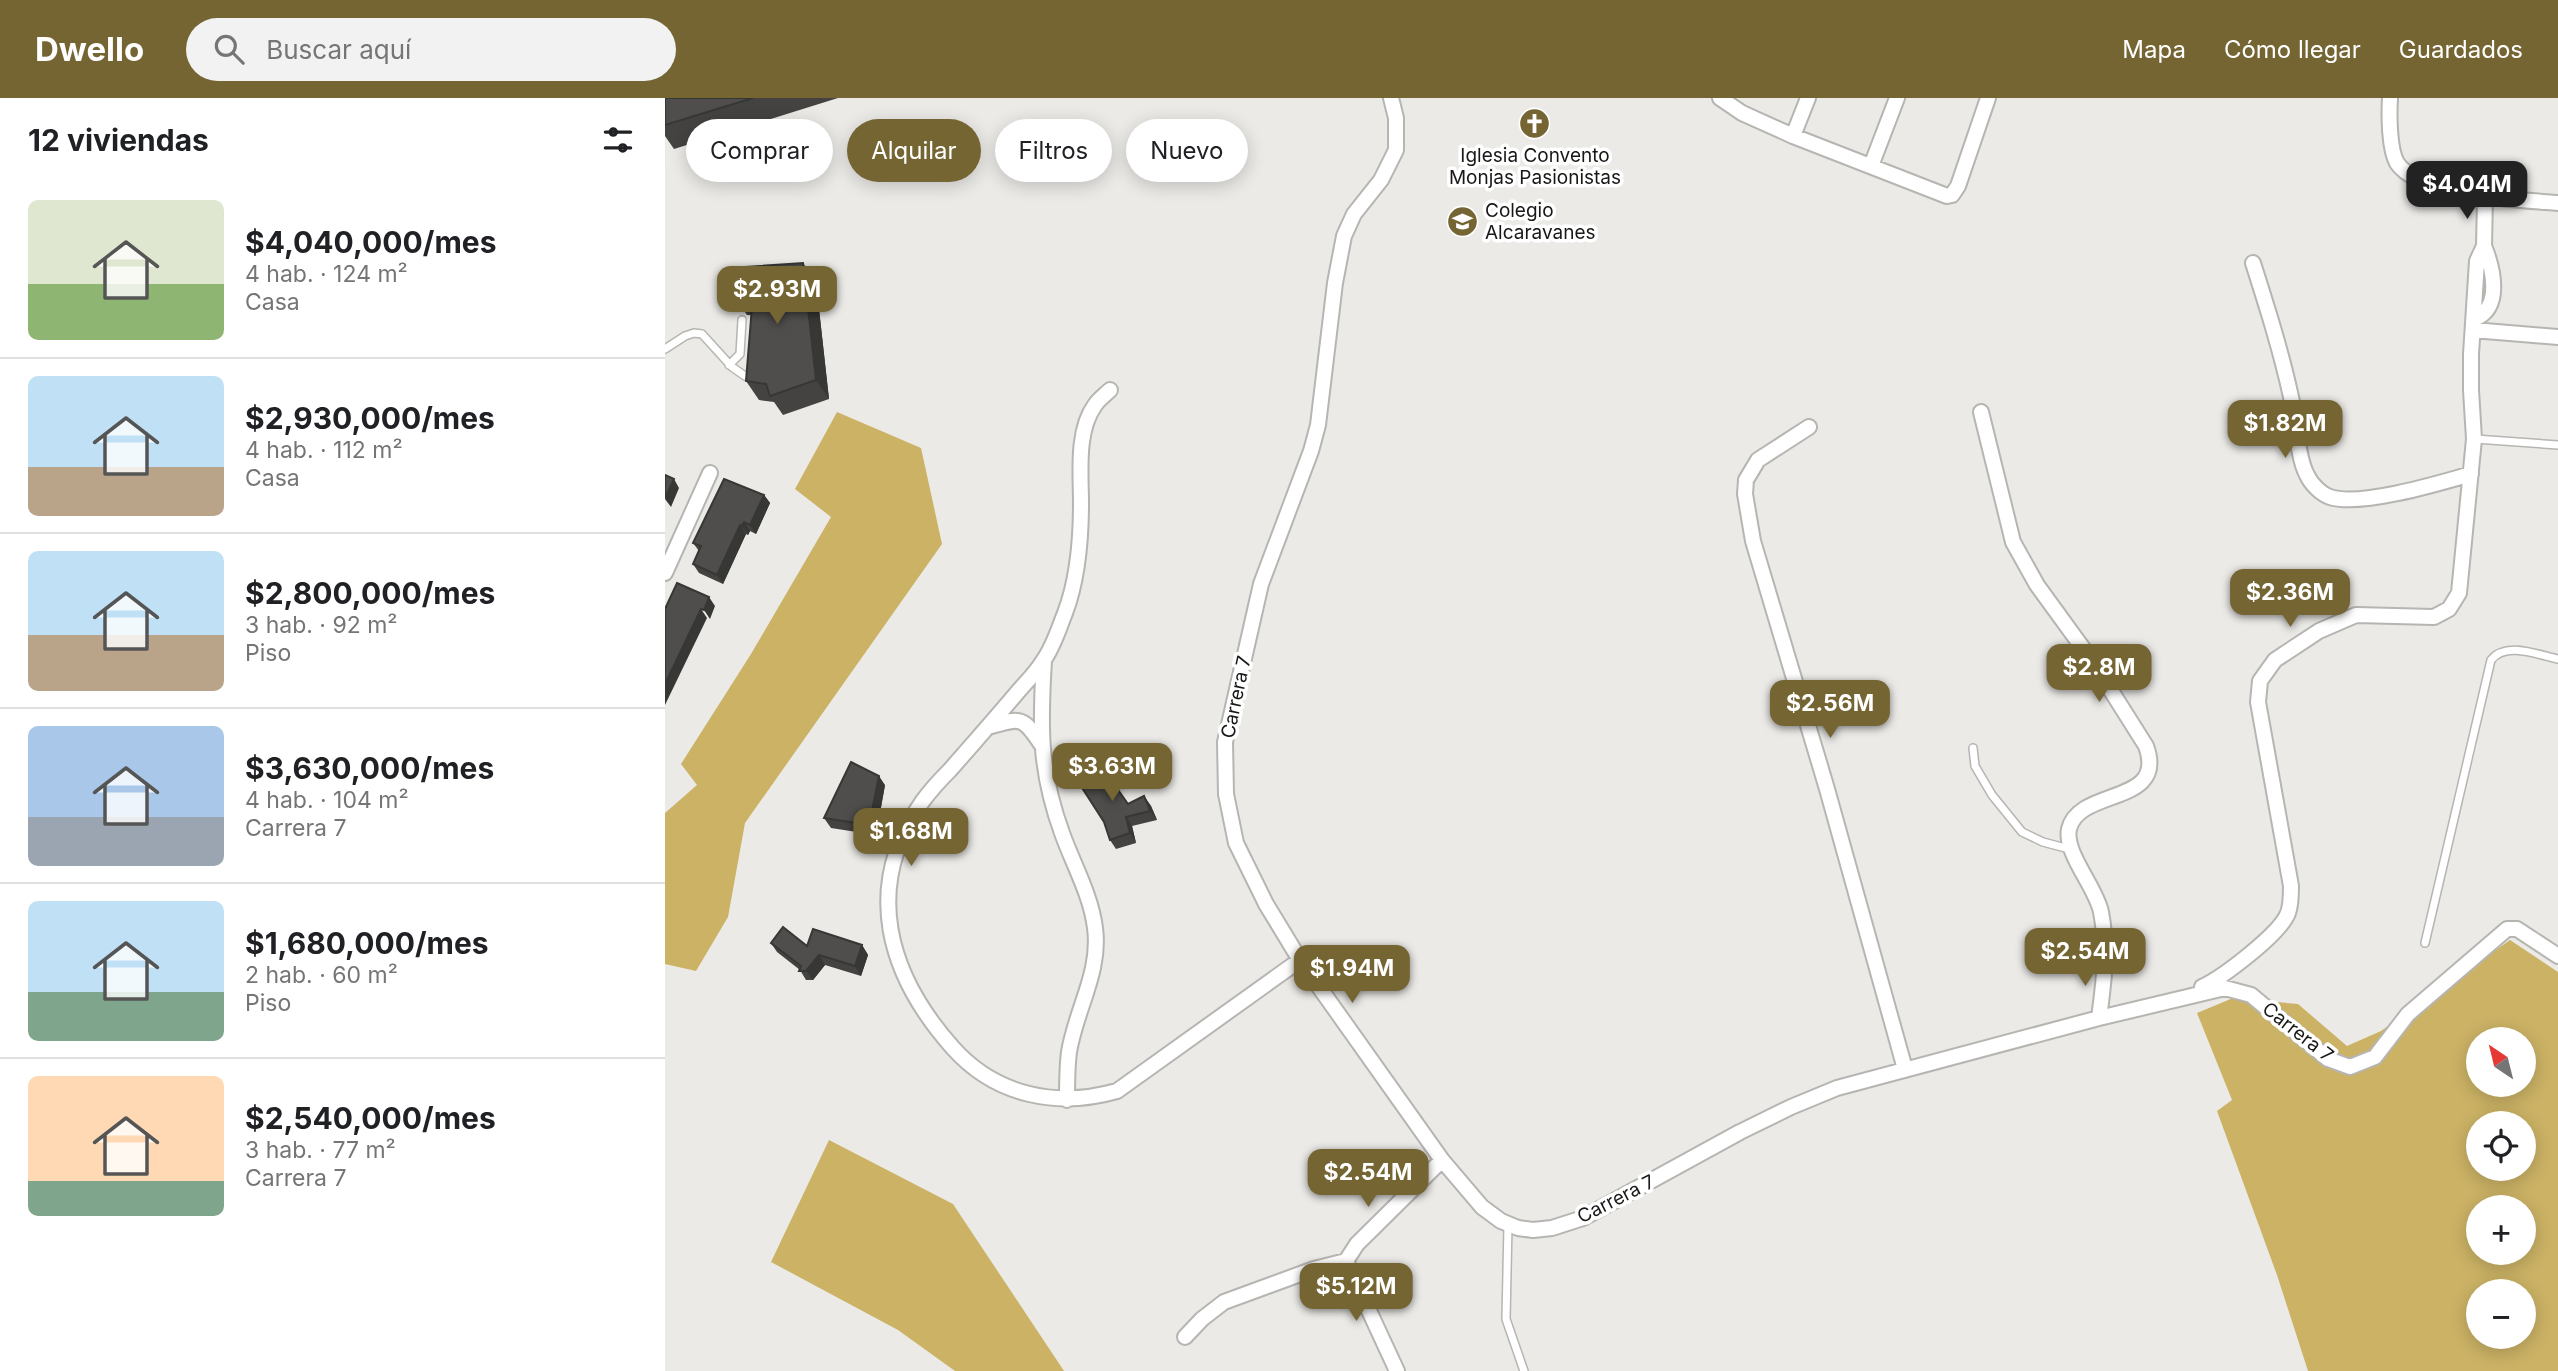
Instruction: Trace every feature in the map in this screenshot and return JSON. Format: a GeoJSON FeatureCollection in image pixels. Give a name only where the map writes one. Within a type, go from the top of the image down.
{"type":"FeatureCollection","features":[{"type":"Feature","properties":{"kind":"street","name":"Carrera 7"},"geometry":{"type":"LineString","coordinates":[[1391,98],[1396,118],[1396,150],[1381,180],[1354,214],[1344,236],[1335,283],[1318,425],[1311,451],[1261,584],[1225,742],[1226,794],[1236,843],[1266,904],[1300,960],[1442,1160],[1482,1206],[1508,1225],[1533,1230],[1552,1228],[1584,1218],[1791,1107],[1837,1088],[2099,1018],[2225,988],[2251,996],[2328,1059],[2350,1067],[2375,1056],[2408,1014],[2507,929],[2517,929],[2558,956]]}},
{"type":"Feature","properties":{"kind":"street"},"geometry":{"type":"LineString","coordinates":[[1720,98],[1742,113],[1793,136],[1947,196],[1952,195],[1958,186],[1988,98]]}},
{"type":"Feature","properties":{"kind":"street"},"geometry":{"type":"LineString","coordinates":[[1793,136],[1808,98]]}},
{"type":"Feature","properties":{"kind":"street"},"geometry":{"type":"LineString","coordinates":[[1871,166],[1897,98]]}},
{"type":"Feature","properties":{"kind":"street"},"geometry":{"type":"LineString","coordinates":[[2390,98],[2394,156],[2405,172],[2424,182],[2485,197],[2558,202]]}},
{"type":"Feature","properties":{"kind":"street"},"geometry":{"type":"LineString","coordinates":[[2182,997],[2220,978],[2276,930],[2289,912],[2291,886],[2258,702],[2260,681],[2275,660],[2319,631],[2356,615],[2434,617],[2449,609],[2459,593],[2474,439],[2471,390],[2474,324],[2493,302],[2490,261],[2484,246],[2485,197]]}},
{"type":"Feature","properties":{"kind":"street"},"geometry":{"type":"LineString","coordinates":[[2253,263],[2277,339],[2292,399],[2306,475],[2317,488],[2330,497],[2352,500],[2471,474]]}},
{"type":"Feature","properties":{"kind":"street"},"geometry":{"type":"LineString","coordinates":[[2474,324],[2558,337]]}},
{"type":"Feature","properties":{"kind":"street"},"geometry":{"type":"LineString","coordinates":[[1109,390],[1093,407],[1084,434],[1079,465],[1080,541],[1074,578],[1066,610],[1044,660],[922,801],[905,831],[894,861],[891,882],[889,927],[898,963],[914,997],[963,1060],[1004,1085],[1035,1096],[1067,1100],[1091,1098],[1117,1091],[1300,960]]}},
{"type":"Feature","properties":{"kind":"street"},"geometry":{"type":"LineString","coordinates":[[1981,412],[2013,542],[2037,585],[2092,662],[2146,746],[2150,757],[2143,781],[2134,789],[2076,814],[2070,828],[2069,844],[2101,910],[2107,964],[2099,1018]]}},
{"type":"Feature","properties":{"kind":"street"},"geometry":{"type":"LineString","coordinates":[[1809,427],[1758,460],[1746,480],[1745,494],[1753,541],[1831,802],[1905,1069]]}},
{"type":"Feature","properties":{"kind":"street"},"geometry":{"type":"LineString","coordinates":[[665,573],[710,473]]}},
{"type":"Feature","properties":{"kind":"street"},"geometry":{"type":"LineString","coordinates":[[1044,660],[1042,746],[1045,778],[1095,927],[1096,953],[1092,976],[1069,1051],[1067,1100]]}},
{"type":"Feature","properties":{"kind":"street"},"geometry":{"type":"LineString","coordinates":[[988,727],[1014,719],[1028,724],[1042,746]]}},
{"type":"Feature","properties":{"kind":"street"},"geometry":{"type":"LineString","coordinates":[[1185,1337],[1224,1302],[1314,1269],[1346,1261],[1357,1244],[1442,1160]]}},
{"type":"Feature","properties":{"kind":"street"},"geometry":{"type":"LineString","coordinates":[[1346,1261],[1397,1371]]}},
{"type":"Feature","properties":{"kind":"lane"},"geometry":{"type":"LineString","coordinates":[[729,365],[740,354],[742,320]]}},
{"type":"Feature","properties":{"kind":"lane"},"geometry":{"type":"LineString","coordinates":[[665,349],[685,336],[702,334],[729,365],[745,376]]}},
{"type":"Feature","properties":{"kind":"lane"},"geometry":{"type":"LineString","coordinates":[[2474,439],[2558,446]]}},
{"type":"Feature","properties":{"kind":"lane"},"geometry":{"type":"LineString","coordinates":[[2425,943],[2491,660],[2501,651],[2511,650],[2558,659]]}},
{"type":"Feature","properties":{"kind":"lane"},"geometry":{"type":"LineString","coordinates":[[1973,748],[1975,766],[1992,795],[2022,832],[2043,842],[2073,850]]}},
{"type":"Feature","properties":{"kind":"lane"},"geometry":{"type":"LineString","coordinates":[[1508,1225],[1506,1318],[1524,1371]]}},
{"type":"Feature","properties":{"kind":"shaded area"},"geometry":{"type":"Polygon","coordinates":[[[837,412],[921,448],[942,544],[745,823],[728,917],[696,971],[665,964],[665,813],[697,785],[681,764],[751,654],[831,517],[795,489],[837,412]]]}},
{"type":"Feature","properties":{"kind":"shaded area"},"geometry":{"type":"Polygon","coordinates":[[[2510,940],[2558,972],[2558,1371],[2308,1371],[2277,1275],[2217,1111],[2232,1100],[2197,1013],[2233,998],[2298,1004],[2347,1046],[2381,1031],[2510,940]]]}},
{"type":"Feature","properties":{"kind":"shaded area"},"geometry":{"type":"Polygon","coordinates":[[[829,1140],[953,1204],[1064,1371],[955,1371],[898,1330],[771,1262],[829,1140]]]}},
{"type":"Feature","properties":{"kind":"building"},"geometry":{"type":"Polygon","coordinates":[[[665,98],[753,98],[665,125],[665,98]]]}},
{"type":"Feature","properties":{"kind":"building"},"geometry":{"type":"Polygon","coordinates":[[[803,263],[816,380],[770,396],[766,384],[746,381],[753,294],[734,296],[731,268],[803,263]]]}},
{"type":"Feature","properties":{"kind":"building"},"geometry":{"type":"Polygon","coordinates":[[[665,475],[674,479],[665,498],[665,475]]]}},
{"type":"Feature","properties":{"kind":"building"},"geometry":{"type":"Polygon","coordinates":[[[724,479],[764,495],[750,525],[744,522],[740,525],[717,575],[693,564],[701,546],[693,543],[724,479]]]}},
{"type":"Feature","properties":{"kind":"building"},"geometry":{"type":"Polygon","coordinates":[[[677,583],[709,597],[665,684],[665,609],[677,583]]]}},
{"type":"Feature","properties":{"kind":"building"},"geometry":{"type":"Polygon","coordinates":[[[851,762],[879,776],[869,825],[824,818],[851,762]]]}},
{"type":"Feature","properties":{"kind":"building"},"geometry":{"type":"Polygon","coordinates":[[[1102,767],[1128,804],[1144,796],[1150,811],[1126,817],[1130,833],[1110,840],[1104,822],[1079,783],[1102,767]]]}},
{"type":"Feature","properties":{"kind":"building"},"geometry":{"type":"Polygon","coordinates":[[[783,927],[807,946],[813,929],[862,945],[855,966],[819,955],[806,971],[799,971],[801,966],[771,943],[783,927]]]}},
{"type":"Feature","properties":{"kind":"place","name":"Iglesia Convento Monjas Pasionistas"},"geometry":{"type":"Point","coordinates":[1535,124]}},
{"type":"Feature","properties":{"kind":"place","name":"Colegio Alcaravanes"},"geometry":{"type":"Point","coordinates":[1462,221]}}]}
